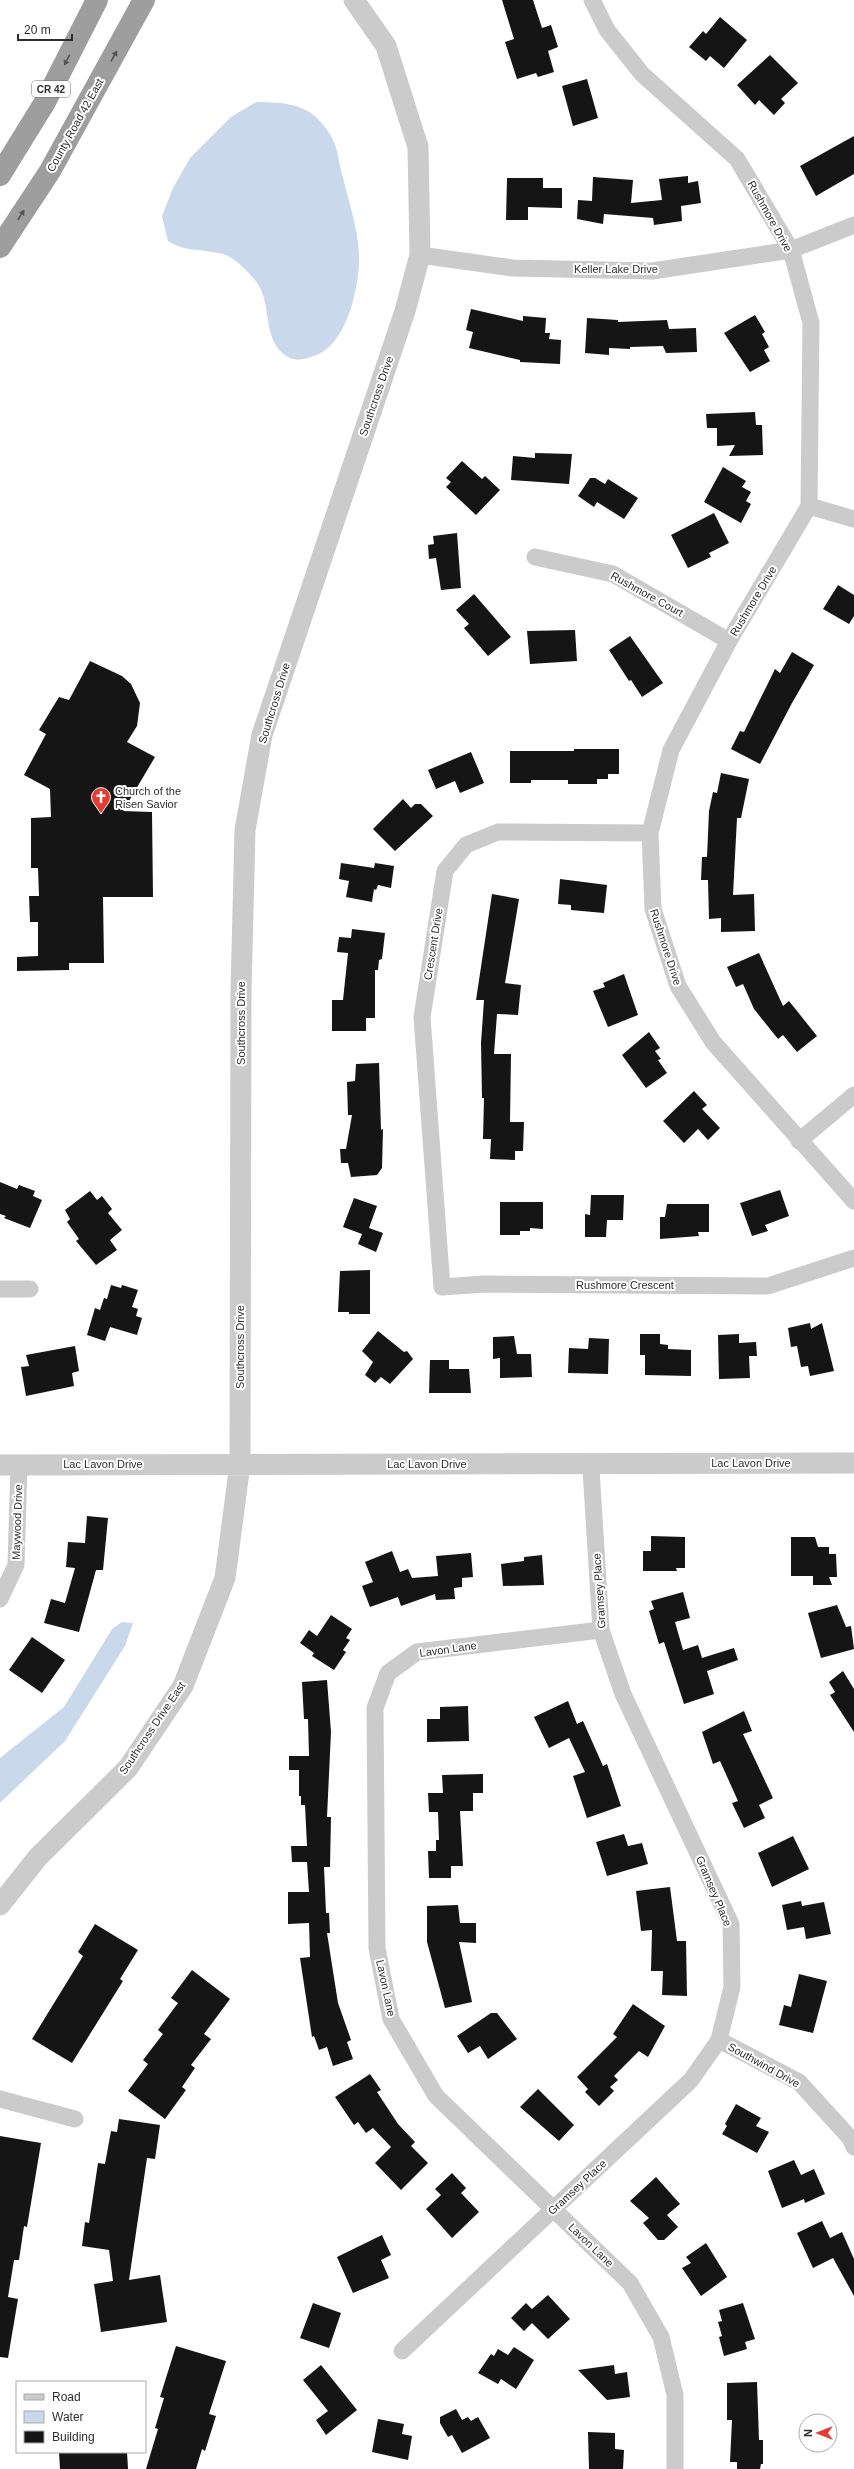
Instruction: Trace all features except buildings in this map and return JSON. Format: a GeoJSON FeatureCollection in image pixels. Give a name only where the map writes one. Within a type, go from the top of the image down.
{"type":"FeatureCollection","features":[{"type":"Feature","properties":{"kind":"highway","name":"CR 42"},"geometry":{"type":"LineString","coordinates":[[0,175],[45,102],[97,0]]}},
{"type":"Feature","properties":{"kind":"highway","name":"County Road 42 East"},"geometry":{"type":"LineString","coordinates":[[0,247],[50,171],[144,0]]}},
{"type":"Feature","properties":{"kind":"street","name":"Southcross Drive"},"geometry":{"type":"LineString","coordinates":[[240,1464],[241,991],[245,830],[262,735],[405,311],[420,255],[418,147],[386,46],[354,0]]}},
{"type":"Feature","properties":{"kind":"street","name":"Rushmore Drive"},"geometry":{"type":"LineString","coordinates":[[592,0],[607,30],[642,74],[737,159],[791,250],[810,323],[809,506],[729,641],[671,750],[650,833],[653,909],[678,986],[713,1042],[799,1141],[854,1201]]}},
{"type":"Feature","properties":{"kind":"street","name":"Keller Lake Drive"},"geometry":{"type":"LineString","coordinates":[[420,255],[513,268],[652,271],[791,250],[854,224]]}},
{"type":"Feature","properties":{"kind":"street"},"geometry":{"type":"LineString","coordinates":[[809,506],[854,520]]}},
{"type":"Feature","properties":{"kind":"street","name":"Rushmore Court"},"geometry":{"type":"LineString","coordinates":[[535,557],[613,574],[729,641]]}},
{"type":"Feature","properties":{"kind":"street","name":"Crescent Drive"},"geometry":{"type":"LineString","coordinates":[[438,1237],[422,1017],[445,871],[466,845],[498,832],[650,833]]}},
{"type":"Feature","properties":{"kind":"street"},"geometry":{"type":"LineString","coordinates":[[799,1141],[854,1095]]}},
{"type":"Feature","properties":{"kind":"street","name":"Rushmore Crescent"},"geometry":{"type":"LineString","coordinates":[[438,1237],[442,1287],[485,1284],[768,1286],[854,1258]]}},
{"type":"Feature","properties":{"kind":"street"},"geometry":{"type":"LineString","coordinates":[[0,1289],[30,1289]]}},
{"type":"Feature","properties":{"kind":"street","name":"Lac Lavon Drive"},"geometry":{"type":"LineString","coordinates":[[10,1464],[854,1463]]}},
{"type":"Feature","properties":{"kind":"street","name":"Maywood Drive"},"geometry":{"type":"LineString","coordinates":[[0,1599],[16,1565],[10,1464]]}},
{"type":"Feature","properties":{"kind":"street","name":"Southcross Drive East"},"geometry":{"type":"LineString","coordinates":[[0,1904],[38,1857],[128,1768],[183,1686],[225,1578],[240,1464]]}},
{"type":"Feature","properties":{"kind":"street","name":"Gramsey Place"},"geometry":{"type":"LineString","coordinates":[[402,2351],[691,2080],[719,2040],[732,1987],[731,1924],[623,1694],[600,1630],[591,1469],[584,1464]]}},
{"type":"Feature","properties":{"kind":"street","name":"Lavon Lane"},"geometry":{"type":"LineString","coordinates":[[600,1630],[417,1652],[388,1673],[375,1708],[377,1948],[391,2019],[436,2096],[630,2283],[661,2337],[675,2395],[675,2469]]}},
{"type":"Feature","properties":{"kind":"street","name":"Southwind Drive"},"geometry":{"type":"LineString","coordinates":[[719,2040],[799,2082],[850,2138],[854,2147]]}},
{"type":"Feature","properties":{"kind":"street"},"geometry":{"type":"LineString","coordinates":[[0,2099],[75,2119]]}},
{"type":"Feature","properties":{"kind":"water"},"geometry":{"type":"Polygon","coordinates":[[[256,102],[272,102],[296,106],[310,112],[324,125],[335,146],[356,230],[359,252],[358,275],[348,317],[334,342],[325,351],[304,359],[298,360],[288,357],[280,351],[274,343],[263,295],[259,286],[248,272],[233,259],[223,254],[188,249],[174,245],[168,241],[162,216],[173,188],[190,158],[231,117],[256,102]]]}},
{"type":"Feature","properties":{"kind":"water"},"geometry":{"type":"Polygon","coordinates":[[[122,1622],[133,1623],[125,1646],[65,1741],[0,1803],[0,1758],[64,1707],[112,1629],[122,1622]]]}},
{"type":"Feature","properties":{"kind":"place","name":"Church of the Risen Savior"},"geometry":{"type":"Point","coordinates":[101,814]}}]}
